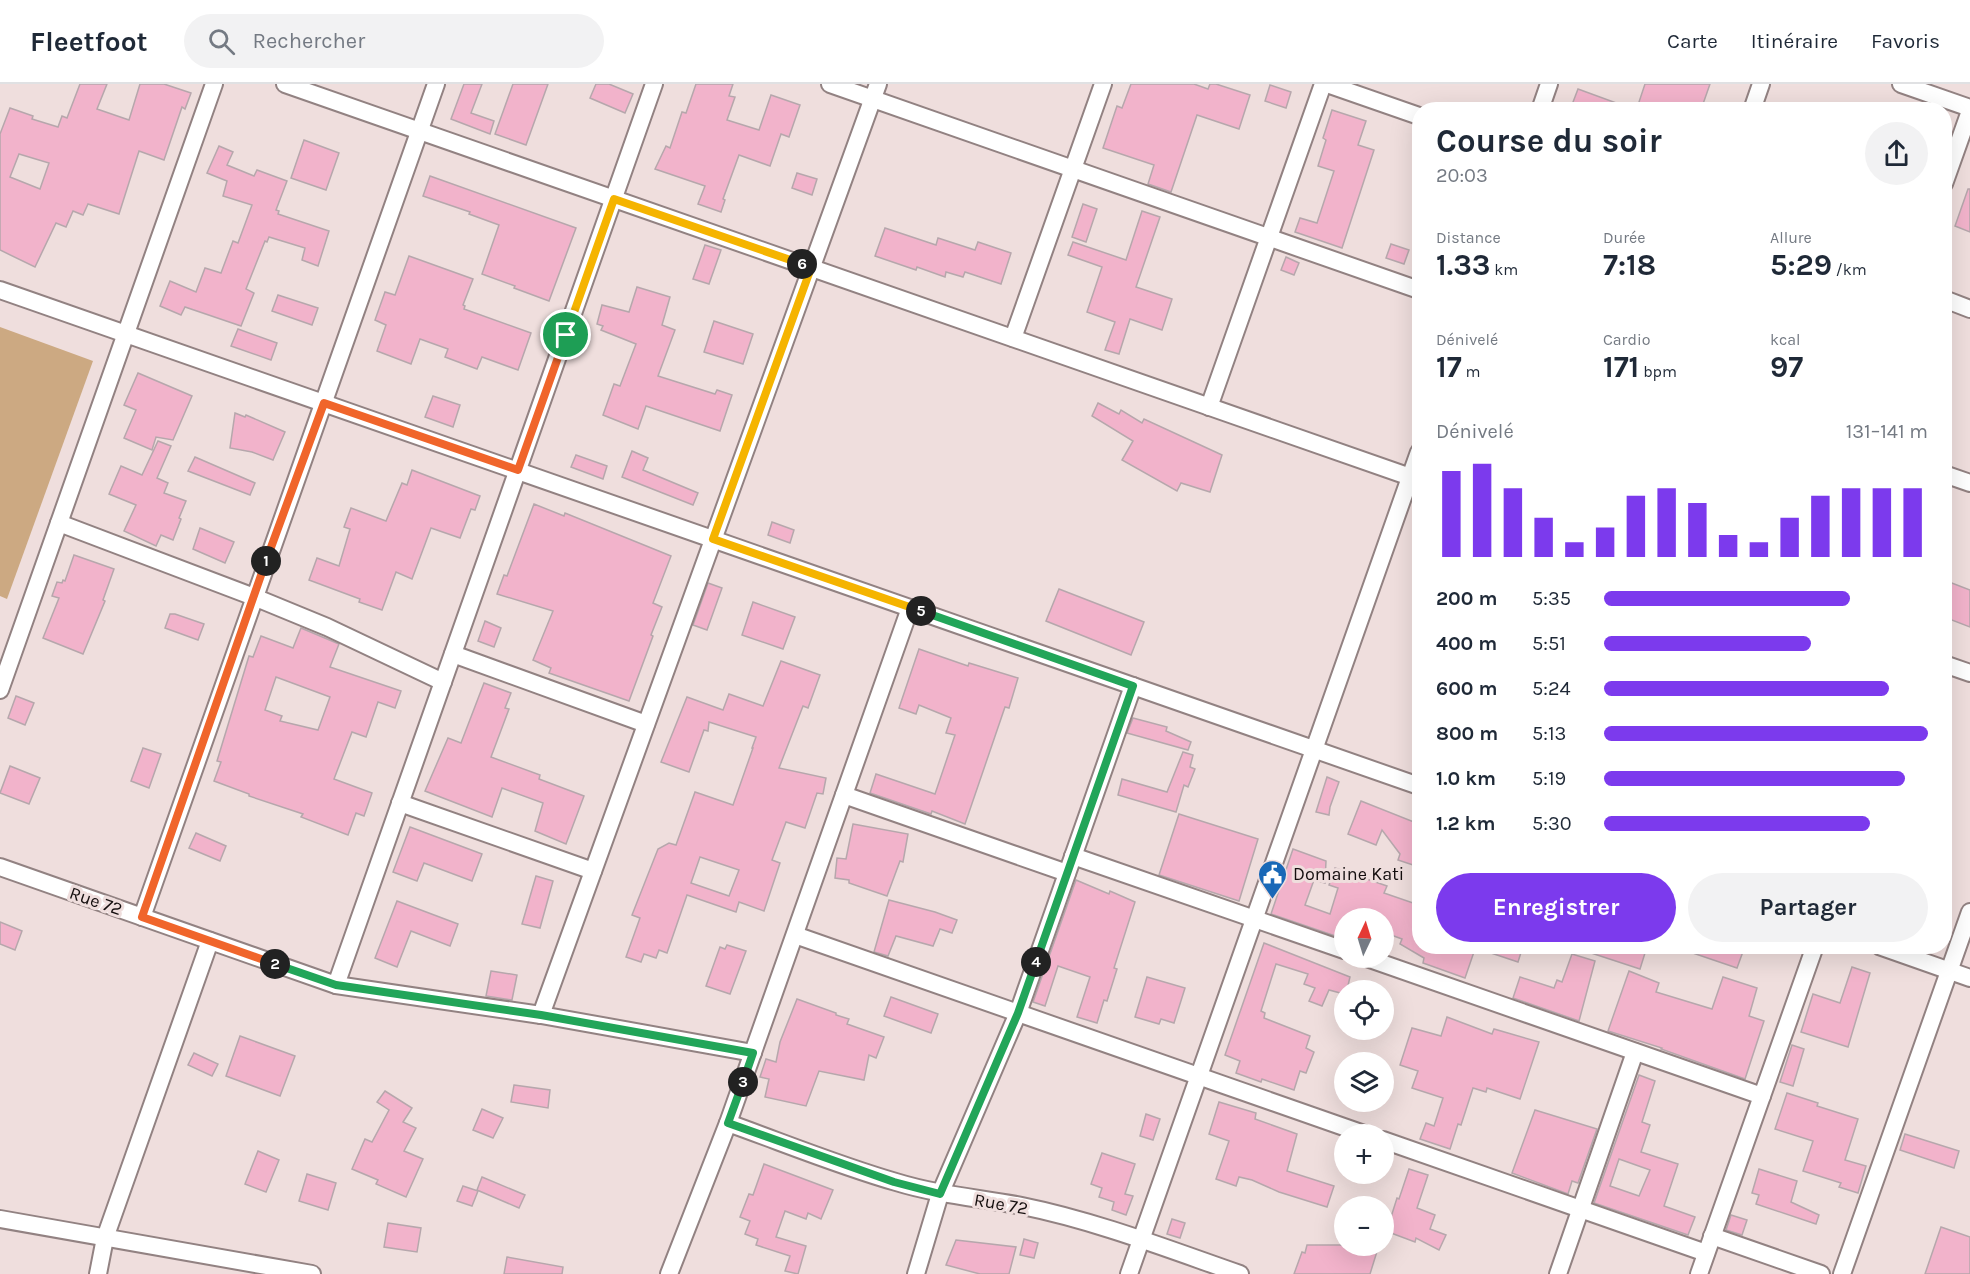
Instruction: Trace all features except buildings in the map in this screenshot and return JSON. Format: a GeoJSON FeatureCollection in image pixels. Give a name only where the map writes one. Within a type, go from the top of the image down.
{"type":"FeatureCollection","features":[{"type":"Feature","properties":{"kind":"street"},"geometry":{"type":"LineString","coordinates":[[0,690],[214,84]]}},
{"type":"Feature","properties":{"kind":"street"},"geometry":{"type":"LineString","coordinates":[[285,84],[1412,478]]}},
{"type":"Feature","properties":{"kind":"street"},"geometry":{"type":"LineString","coordinates":[[142,917],[436,84]]}},
{"type":"Feature","properties":{"kind":"street"},"geometry":{"type":"LineString","coordinates":[[336,985],[654,84]]}},
{"type":"Feature","properties":{"kind":"street"},"geometry":{"type":"LineString","coordinates":[[830,84],[875,91],[1073,169],[1412,288]]}},
{"type":"Feature","properties":{"kind":"street"},"geometry":{"type":"LineString","coordinates":[[1013,338],[1103,84]]}},
{"type":"Feature","properties":{"kind":"street"},"geometry":{"type":"LineString","coordinates":[[1209,407],[1325,84],[1412,114]]}},
{"type":"Feature","properties":{"kind":"street"},"geometry":{"type":"LineString","coordinates":[[1543,102],[1549,84]]}},
{"type":"Feature","properties":{"kind":"street"},"geometry":{"type":"LineString","coordinates":[[1755,102],[1761,84]]}},
{"type":"Feature","properties":{"kind":"street"},"geometry":{"type":"LineString","coordinates":[[1901,84],[1951,102]]}},
{"type":"Feature","properties":{"kind":"street"},"geometry":{"type":"LineString","coordinates":[[541,1015],[875,91]]}},
{"type":"Feature","properties":{"kind":"street"},"geometry":{"type":"LineString","coordinates":[[1952,102],[1970,109],[1952,161]]}},
{"type":"Feature","properties":{"kind":"street"},"geometry":{"type":"LineString","coordinates":[[0,290],[1412,784]]}},
{"type":"Feature","properties":{"kind":"street"},"geometry":{"type":"LineString","coordinates":[[1952,303],[1970,309]]}},
{"type":"Feature","properties":{"kind":"street"},"geometry":{"type":"LineString","coordinates":[[1952,477],[1970,483]]}},
{"type":"Feature","properties":{"kind":"street"},"geometry":{"type":"LineString","coordinates":[[1129,1274],[1314,749],[1412,487]]}},
{"type":"Feature","properties":{"kind":"street"},"geometry":{"type":"LineString","coordinates":[[59,522],[327,627],[443,682]]}},
{"type":"Feature","properties":{"kind":"street"},"geometry":{"type":"LineString","coordinates":[[669,1274],[728,1123],[910,608]]}},
{"type":"Feature","properties":{"kind":"street"},"geometry":{"type":"LineString","coordinates":[[453,654],[646,724]]}},
{"type":"Feature","properties":{"kind":"street"},"geometry":{"type":"LineString","coordinates":[[1952,667],[1970,673]]}},
{"type":"Feature","properties":{"kind":"street"},"geometry":{"type":"LineString","coordinates":[[916,1274],[940,1194],[1018,1013],[1133,686]]}},
{"type":"Feature","properties":{"kind":"street"},"geometry":{"type":"LineString","coordinates":[[844,795],[1067,873]]}},
{"type":"Feature","properties":{"kind":"street"},"geometry":{"type":"LineString","coordinates":[[400,803],[593,871]]}},
{"type":"Feature","properties":{"kind":"street"},"geometry":{"type":"LineString","coordinates":[[1073,856],[1334,947]]}},
{"type":"Feature","properties":{"kind":"street","name":"Rue 72"},"geometry":{"type":"LineString","coordinates":[[0,867],[336,985],[541,1015],[753,1053]]}},
{"type":"Feature","properties":{"kind":"street"},"geometry":{"type":"LineString","coordinates":[[1842,1274],[1970,912]]}},
{"type":"Feature","properties":{"kind":"street"},"geometry":{"type":"LineString","coordinates":[[795,935],[1336,1124]]}},
{"type":"Feature","properties":{"kind":"street"},"geometry":{"type":"LineString","coordinates":[[98,1274],[105,1238],[210,941]]}},
{"type":"Feature","properties":{"kind":"street"},"geometry":{"type":"LineString","coordinates":[[1699,1274],[1812,954]]}},
{"type":"Feature","properties":{"kind":"street"},"geometry":{"type":"LineString","coordinates":[[1901,954],[1970,978]]}},
{"type":"Feature","properties":{"kind":"street"},"geometry":{"type":"LineString","coordinates":[[1394,968],[1762,1096]]}},
{"type":"Feature","properties":{"kind":"street"},"geometry":{"type":"LineString","coordinates":[[1558,1274],[1635,1052]]}},
{"type":"Feature","properties":{"kind":"street","name":"Rue 72"},"geometry":{"type":"LineString","coordinates":[[728,1123],[894,1182],[940,1194],[1022,1206],[1141,1239],[1240,1274]]}},
{"type":"Feature","properties":{"kind":"street"},"geometry":{"type":"LineString","coordinates":[[1394,1144],[1706,1253]]}},
{"type":"Feature","properties":{"kind":"street"},"geometry":{"type":"LineString","coordinates":[[0,1219],[105,1238],[246,1268],[312,1274]]}},
{"type":"Feature","properties":{"kind":"street"},"geometry":{"type":"LineString","coordinates":[[1712,1236],[1821,1274]]}},
{"type":"Feature","properties":{"kind":"shaded area"},"geometry":{"type":"Polygon","coordinates":[[[0,327],[93,361],[7,599],[0,596],[0,327]]]}},
{"type":"Feature","properties":{"kind":"place","name":"Domaine Kati"},"geometry":{"type":"Point","coordinates":[1272,900]}},
{"type":"Feature","properties":{"kind":"route"},"geometry":{"type":"LineString","coordinates":[[614,199],[811,268],[713,539],[1133,686],[1018,1013],[940,1194],[894,1182],[728,1123],[753,1053],[541,1015],[336,985],[142,917],[324,403],[518,470],[566,335],[614,199]]}}]}
